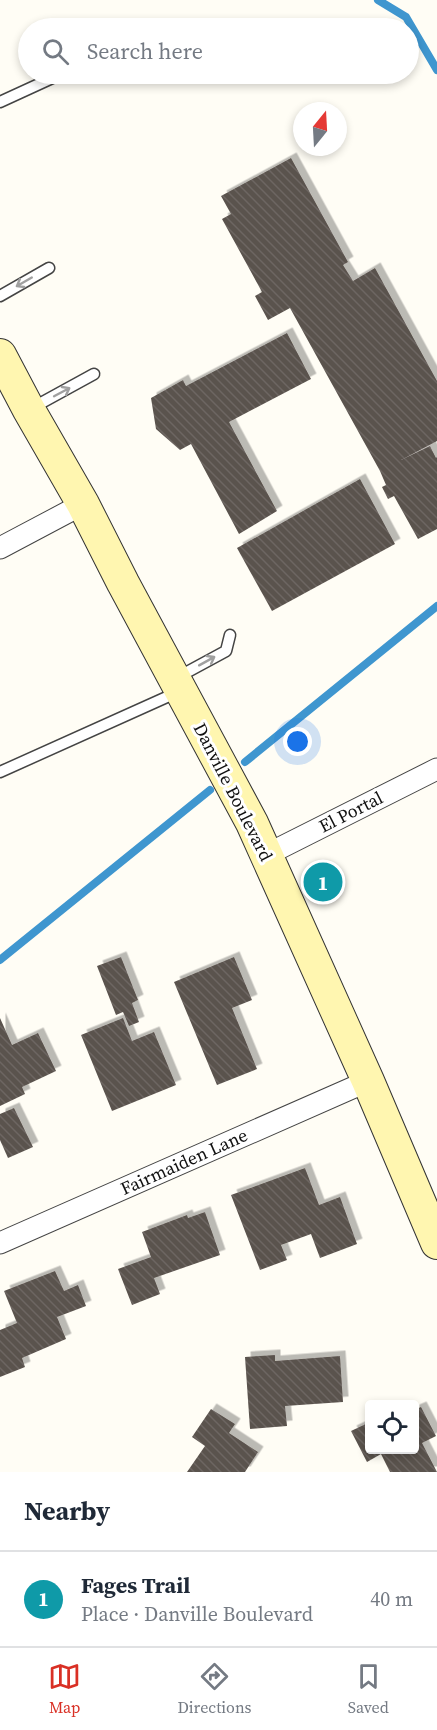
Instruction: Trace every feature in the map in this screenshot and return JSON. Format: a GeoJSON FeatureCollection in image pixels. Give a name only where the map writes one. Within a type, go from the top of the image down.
{"type":"FeatureCollection","features":[{"type":"Feature","properties":{"kind":"main road","name":"Danville Boulevard"},"geometry":{"type":"LineString","coordinates":[[0,355],[83,504],[252,823],[437,1243]]}},
{"type":"Feature","properties":{"kind":"street"},"geometry":{"type":"LineString","coordinates":[[0,548],[83,504]]}},
{"type":"Feature","properties":{"kind":"street","name":"El Portal"},"geometry":{"type":"LineString","coordinates":[[266,855],[437,769]]}},
{"type":"Feature","properties":{"kind":"street","name":"Fairmaiden Lane"},"geometry":{"type":"LineString","coordinates":[[0,1243],[368,1082]]}},
{"type":"Feature","properties":{"kind":"lane"},"geometry":{"type":"LineString","coordinates":[[0,102],[39,84]]}},
{"type":"Feature","properties":{"kind":"lane"},"geometry":{"type":"LineString","coordinates":[[0,296],[49,268]]}},
{"type":"Feature","properties":{"kind":"lane"},"geometry":{"type":"LineString","coordinates":[[29,410],[94,374]]}},
{"type":"Feature","properties":{"kind":"lane"},"geometry":{"type":"LineString","coordinates":[[0,772],[178,685],[226,651],[230,635]]}},
{"type":"Feature","properties":{"kind":"building"},"geometry":{"type":"Polygon","coordinates":[[[291,158],[348,262],[343,265],[353,281],[375,268],[437,381],[437,441],[401,460],[430,446],[437,457],[437,529],[418,539],[394,496],[388,499],[382,487],[386,485],[380,471],[290,308],[268,320],[255,296],[262,292],[222,219],[231,214],[221,196],[291,158]]]}},
{"type":"Feature","properties":{"kind":"building"},"geometry":{"type":"Polygon","coordinates":[[[287,333],[311,379],[229,422],[277,511],[239,534],[191,444],[180,450],[156,429],[151,398],[183,380],[186,386],[287,333]]]}},
{"type":"Feature","properties":{"kind":"building"},"geometry":{"type":"Polygon","coordinates":[[[360,479],[395,544],[272,611],[237,548],[360,479]]]}},
{"type":"Feature","properties":{"kind":"building"},"geometry":{"type":"Polygon","coordinates":[[[121,957],[138,1000],[132,1003],[139,1022],[129,1026],[123,1012],[116,1015],[97,966],[121,957]]]}},
{"type":"Feature","properties":{"kind":"building"},"geometry":{"type":"Polygon","coordinates":[[[234,957],[252,1000],[232,1008],[257,1069],[217,1085],[174,982],[234,957]]]}},
{"type":"Feature","properties":{"kind":"building"},"geometry":{"type":"Polygon","coordinates":[[[0,1018],[12,1045],[38,1033],[56,1071],[22,1087],[25,1094],[0,1106],[0,1018]]]}},
{"type":"Feature","properties":{"kind":"building"},"geometry":{"type":"Polygon","coordinates":[[[123,1018],[132,1041],[154,1032],[176,1085],[112,1111],[81,1035],[123,1018]]]}},
{"type":"Feature","properties":{"kind":"building"},"geometry":{"type":"Polygon","coordinates":[[[14,1108],[33,1147],[8,1158],[0,1140],[0,1114],[14,1108]]]}},
{"type":"Feature","properties":{"kind":"building"},"geometry":{"type":"Polygon","coordinates":[[[305,1168],[319,1205],[340,1197],[357,1244],[320,1258],[311,1234],[281,1245],[287,1260],[260,1270],[231,1195],[305,1168]]]}},
{"type":"Feature","properties":{"kind":"building"},"geometry":{"type":"Polygon","coordinates":[[[205,1212],[220,1255],[154,1278],[160,1294],[132,1305],[118,1269],[151,1257],[142,1232],[187,1215],[188,1218],[205,1212]]]}},
{"type":"Feature","properties":{"kind":"building"},"geometry":{"type":"Polygon","coordinates":[[[55,1271],[64,1291],[78,1285],[86,1306],[57,1317],[66,1339],[22,1358],[25,1367],[0,1377],[0,1330],[17,1323],[4,1291],[55,1271]]]}},
{"type":"Feature","properties":{"kind":"building"},"geometry":{"type":"Polygon","coordinates":[[[275,1355],[275,1361],[340,1356],[343,1402],[285,1406],[287,1426],[250,1429],[245,1357],[275,1355]]]}},
{"type":"Feature","properties":{"kind":"building"},"geometry":{"type":"Polygon","coordinates":[[[421,1407],[436,1436],[422,1443],[437,1472],[390,1472],[381,1454],[419,1454],[419,1408],[421,1407]]]}},
{"type":"Feature","properties":{"kind":"building"},"geometry":{"type":"Polygon","coordinates":[[[211,1409],[235,1424],[229,1433],[258,1452],[245,1472],[187,1472],[205,1446],[192,1437],[211,1409]]]}},
{"type":"Feature","properties":{"kind":"building"},"geometry":{"type":"Polygon","coordinates":[[[365,1424],[365,1454],[381,1454],[367,1462],[351,1431],[365,1424]]]}},
{"type":"Feature","properties":{"kind":"waterway"},"geometry":{"type":"LineString","coordinates":[[378,0],[407,18]]}},
{"type":"Feature","properties":{"kind":"waterway"},"geometry":{"type":"LineString","coordinates":[[419,39],[437,70]]}},
{"type":"Feature","properties":{"kind":"waterway"},"geometry":{"type":"LineString","coordinates":[[245,762],[437,606]]}},
{"type":"Feature","properties":{"kind":"waterway"},"geometry":{"type":"LineString","coordinates":[[0,960],[210,790]]}},
{"type":"Feature","properties":{"kind":"place","name":"Fages Trail"},"geometry":{"type":"Point","coordinates":[323,882]}}]}
